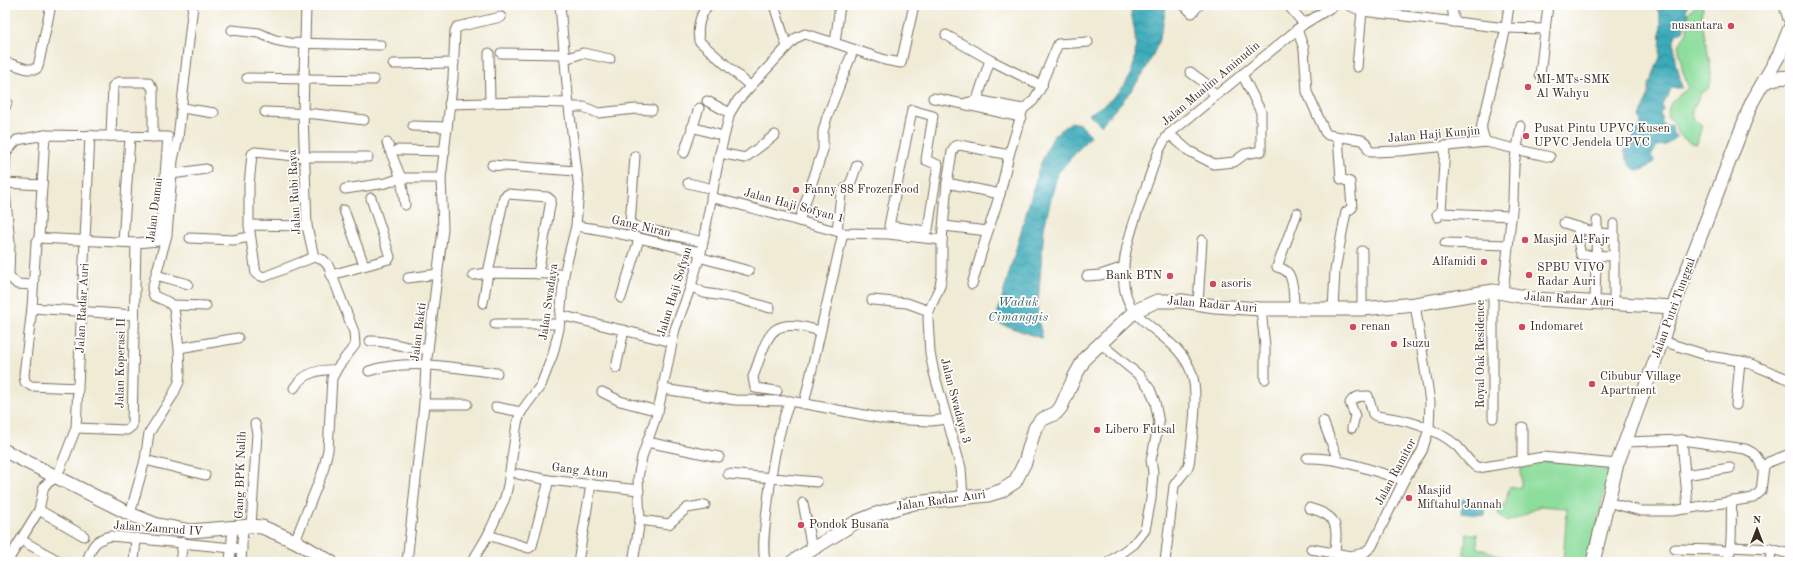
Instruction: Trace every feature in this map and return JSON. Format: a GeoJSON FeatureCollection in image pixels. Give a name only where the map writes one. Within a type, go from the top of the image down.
{"type":"FeatureCollection","features":[{"type":"Feature","properties":{"kind":"main road"},"geometry":{"type":"LineString","coordinates":[[1786,5],[1790,19]]}},
{"type":"Feature","properties":{"kind":"main road","name":"Jalan Putri Tunggal"},"geometry":{"type":"LineString","coordinates":[[1593,562],[1617,464],[1673,307],[1752,102],[1784,53],[1790,28]]}},
{"type":"Feature","properties":{"kind":"main road"},"geometry":{"type":"LineString","coordinates":[[1763,83],[1776,78],[1790,77]]}},
{"type":"Feature","properties":{"kind":"main road","name":"Jalan Radar Auri"},"geometry":{"type":"LineString","coordinates":[[792,562],[870,516],[914,503],[995,493],[1015,482],[1025,462],[1035,428],[1041,420],[1056,413],[1061,407],[1074,376],[1085,358],[1135,312],[1150,304],[1164,300],[1261,309],[1362,309],[1415,304],[1498,292],[1535,299],[1673,307]]}},
{"type":"Feature","properties":{"kind":"main road"},"geometry":{"type":"LineString","coordinates":[[5,452],[157,526],[181,531],[242,527],[272,530],[295,541],[331,562]]}},
{"type":"Feature","properties":{"kind":"street"},"geometry":{"type":"LineString","coordinates":[[5,62],[27,69],[36,69],[38,67],[51,5]]}},
{"type":"Feature","properties":{"kind":"street","name":"Jalan Damai"},"geometry":{"type":"LineString","coordinates":[[172,305],[154,296],[152,293],[167,235],[172,174],[182,108],[194,5]]}},
{"type":"Feature","properties":{"kind":"street","name":"Jalan Rubi Raya"},"geometry":{"type":"LineString","coordinates":[[306,5],[303,113],[307,226],[314,257]]}},
{"type":"Feature","properties":{"kind":"street","name":"Jalan Swadaya"},"geometry":{"type":"LineString","coordinates":[[472,562],[501,509],[508,485],[517,423],[522,412],[541,385],[553,354],[559,324],[564,274],[576,226],[579,197],[560,5]]}},
{"type":"Feature","properties":{"kind":"street"},"geometry":{"type":"LineString","coordinates":[[708,5],[697,30],[699,41],[750,86]]}},
{"type":"Feature","properties":{"kind":"street"},"geometry":{"type":"LineString","coordinates":[[774,5],[787,48]]}},
{"type":"Feature","properties":{"kind":"street"},"geometry":{"type":"LineString","coordinates":[[840,5],[835,43],[853,51],[901,63],[914,5]]}},
{"type":"Feature","properties":{"kind":"street"},"geometry":{"type":"LineString","coordinates":[[1187,8],[1195,12],[1199,5]]}},
{"type":"Feature","properties":{"kind":"street"},"geometry":{"type":"LineString","coordinates":[[1288,5],[1301,27]]}},
{"type":"Feature","properties":{"kind":"street","name":"Jalan Mualim Aminudin"},"geometry":{"type":"LineString","coordinates":[[1135,312],[1126,289],[1124,267],[1130,233],[1160,148],[1169,134],[1215,95],[1301,27],[1335,5]]}},
{"type":"Feature","properties":{"kind":"street"},"geometry":{"type":"LineString","coordinates":[[1348,5],[1362,11],[1400,14],[1506,28],[1545,29]]}},
{"type":"Feature","properties":{"kind":"street"},"geometry":{"type":"LineString","coordinates":[[1452,5],[1454,22]]}},
{"type":"Feature","properties":{"kind":"street"},"geometry":{"type":"LineString","coordinates":[[1486,142],[1481,132],[1481,123],[1485,114],[1506,28],[1509,5]]}},
{"type":"Feature","properties":{"kind":"street"},"geometry":{"type":"LineString","coordinates":[[1540,75],[1548,5]]}},
{"type":"Feature","properties":{"kind":"street"},"geometry":{"type":"LineString","coordinates":[[1357,66],[1362,11]]}},
{"type":"Feature","properties":{"kind":"street","name":"Jalan Bakti"},"geometry":{"type":"LineString","coordinates":[[407,562],[424,404],[426,366],[443,229],[442,178],[454,63],[455,31],[457,27],[501,16]]}},
{"type":"Feature","properties":{"kind":"street","name":"Jalan Haji Kunjin"},"geometry":{"type":"LineString","coordinates":[[1301,27],[1307,93],[1325,132],[1328,135],[1362,140],[1372,152],[1399,151],[1486,142],[1550,157]]}},
{"type":"Feature","properties":{"kind":"street"},"geometry":{"type":"LineString","coordinates":[[232,30],[259,33],[275,40],[290,43],[381,45]]}},
{"type":"Feature","properties":{"kind":"street","name":"Jalan Haji Sofyan"},"geometry":{"type":"LineString","coordinates":[[632,562],[640,520],[638,478],[642,457],[658,411],[672,342],[692,286],[700,255],[723,136],[730,113],[738,100],[750,86],[796,38],[804,34],[835,43]]}},
{"type":"Feature","properties":{"kind":"street"},"geometry":{"type":"LineString","coordinates":[[946,35],[990,60],[1042,86]]}},
{"type":"Feature","properties":{"kind":"street"},"geometry":{"type":"LineString","coordinates":[[972,284],[1000,194],[1009,155],[1022,113],[1033,101],[1042,86],[1042,80],[1058,44],[1088,42]]}},
{"type":"Feature","properties":{"kind":"street"},"geometry":{"type":"LineString","coordinates":[[799,221],[824,150],[823,132],[827,117],[853,51]]}},
{"type":"Feature","properties":{"kind":"street"},"geometry":{"type":"LineString","coordinates":[[489,53],[490,103]]}},
{"type":"Feature","properties":{"kind":"street"},"geometry":{"type":"LineString","coordinates":[[501,53],[565,57],[583,53],[610,59]]}},
{"type":"Feature","properties":{"kind":"street"},"geometry":{"type":"LineString","coordinates":[[976,104],[990,60]]}},
{"type":"Feature","properties":{"kind":"street"},"geometry":{"type":"LineString","coordinates":[[393,64],[454,63]]}},
{"type":"Feature","properties":{"kind":"street"},"geometry":{"type":"LineString","coordinates":[[1190,72],[1205,83],[1215,95]]}},
{"type":"Feature","properties":{"kind":"street"},"geometry":{"type":"LineString","coordinates":[[1169,134],[1190,151],[1214,164],[1234,162],[1245,154],[1261,151],[1261,112],[1242,74]]}},
{"type":"Feature","properties":{"kind":"street"},"geometry":{"type":"LineString","coordinates":[[247,78],[374,80]]}},
{"type":"Feature","properties":{"kind":"street"},"geometry":{"type":"LineString","coordinates":[[110,136],[113,86],[118,82],[134,81],[148,82],[153,89],[153,137]]}},
{"type":"Feature","properties":{"kind":"street"},"geometry":{"type":"LineString","coordinates":[[933,98],[976,104],[1022,113]]}},
{"type":"Feature","properties":{"kind":"street"},"geometry":{"type":"LineString","coordinates":[[707,101],[730,113]]}},
{"type":"Feature","properties":{"kind":"street"},"geometry":{"type":"LineString","coordinates":[[449,104],[526,102],[584,107],[602,113],[636,109],[652,110]]}},
{"type":"Feature","properties":{"kind":"street"},"geometry":{"type":"LineString","coordinates":[[182,108],[214,114]]}},
{"type":"Feature","properties":{"kind":"street"},"geometry":{"type":"LineString","coordinates":[[684,153],[699,108]]}},
{"type":"Feature","properties":{"kind":"street"},"geometry":{"type":"LineString","coordinates":[[912,110],[933,116],[926,160],[938,165],[928,229],[920,231],[889,230],[912,110]]}},
{"type":"Feature","properties":{"kind":"street"},"geometry":{"type":"LineString","coordinates":[[265,112],[303,113],[364,120]]}},
{"type":"Feature","properties":{"kind":"street"},"geometry":{"type":"LineString","coordinates":[[413,126],[447,127]]}},
{"type":"Feature","properties":{"kind":"street"},"geometry":{"type":"LineString","coordinates":[[1498,292],[1508,245],[1516,148],[1521,126]]}},
{"type":"Feature","properties":{"kind":"street"},"geometry":{"type":"LineString","coordinates":[[692,127],[723,136]]}},
{"type":"Feature","properties":{"kind":"street"},"geometry":{"type":"LineString","coordinates":[[45,135],[39,238],[36,242],[32,308],[24,376],[25,382],[31,386],[78,388]]}},
{"type":"Feature","properties":{"kind":"street"},"geometry":{"type":"LineString","coordinates":[[5,170],[6,152],[17,140],[45,135],[168,137],[160,238],[156,242],[136,243],[39,238]]}},
{"type":"Feature","properties":{"kind":"street","name":"Jalan Radar Auri"},"geometry":{"type":"LineString","coordinates":[[56,477],[76,428],[83,311],[90,135]]}},
{"type":"Feature","properties":{"kind":"street"},"geometry":{"type":"LineString","coordinates":[[720,153],[745,158],[775,135]]}},
{"type":"Feature","properties":{"kind":"street"},"geometry":{"type":"LineString","coordinates":[[123,242],[130,137]]}},
{"type":"Feature","properties":{"kind":"street"},"geometry":{"type":"LineString","coordinates":[[1333,310],[1335,270],[1346,212],[1352,208],[1350,182],[1341,179],[1338,137]]}},
{"type":"Feature","properties":{"kind":"street"},"geometry":{"type":"LineString","coordinates":[[387,143],[401,178],[405,205]]}},
{"type":"Feature","properties":{"kind":"street","name":"Jalan Swadaya 3"},"geometry":{"type":"LineString","coordinates":[[963,498],[961,468],[930,353],[929,311],[940,286],[943,270],[942,240],[947,182],[953,148],[958,145],[1009,155]]}},
{"type":"Feature","properties":{"kind":"street"},"geometry":{"type":"LineString","coordinates":[[1445,146],[1439,215],[1511,216]]}},
{"type":"Feature","properties":{"kind":"street"},"geometry":{"type":"LineString","coordinates":[[397,150],[444,151]]}},
{"type":"Feature","properties":{"kind":"street"},"geometry":{"type":"LineString","coordinates":[[295,541],[323,472],[329,441],[332,378],[336,370],[356,345],[354,332],[326,262],[314,257],[264,277],[258,276],[255,272],[249,225],[249,186],[253,152],[305,157],[368,157]]}},
{"type":"Feature","properties":{"kind":"street"},"geometry":{"type":"LineString","coordinates":[[634,156],[630,226],[703,242]]}},
{"type":"Feature","properties":{"kind":"street"},"geometry":{"type":"LineString","coordinates":[[492,165],[576,171]]}},
{"type":"Feature","properties":{"kind":"street"},"geometry":{"type":"LineString","coordinates":[[804,404],[840,232],[841,194],[851,182],[858,165]]}},
{"type":"Feature","properties":{"kind":"street"},"geometry":{"type":"LineString","coordinates":[[172,174],[206,169]]}},
{"type":"Feature","properties":{"kind":"street"},"geometry":{"type":"LineString","coordinates":[[345,189],[386,183],[401,178],[442,178]]}},
{"type":"Feature","properties":{"kind":"street"},"geometry":{"type":"LineString","coordinates":[[947,182],[1000,194]]}},
{"type":"Feature","properties":{"kind":"street"},"geometry":{"type":"LineString","coordinates":[[5,183],[42,185]]}},
{"type":"Feature","properties":{"kind":"street","name":"Jalan Haji Sofyan 1"},"geometry":{"type":"LineString","coordinates":[[688,183],[712,193],[799,221],[840,232],[889,230],[942,240]]}},
{"type":"Feature","properties":{"kind":"street"},"geometry":{"type":"LineString","coordinates":[[5,192],[10,242],[9,276],[17,284],[34,285]]}},
{"type":"Feature","properties":{"kind":"street"},"geometry":{"type":"LineString","coordinates":[[483,303],[504,197],[510,194],[547,197],[551,200],[538,274]]}},
{"type":"Feature","properties":{"kind":"street"},"geometry":{"type":"LineString","coordinates":[[331,275],[389,259],[391,254],[371,198]]}},
{"type":"Feature","properties":{"kind":"street"},"geometry":{"type":"LineString","coordinates":[[344,210],[364,265]]}},
{"type":"Feature","properties":{"kind":"street"},"geometry":{"type":"LineString","coordinates":[[1294,309],[1294,291],[1289,274],[1287,271],[1277,266],[1298,213]]}},
{"type":"Feature","properties":{"kind":"street"},"geometry":{"type":"LineString","coordinates":[[1595,302],[1597,221]]}},
{"type":"Feature","properties":{"kind":"street"},"geometry":{"type":"LineString","coordinates":[[1564,223],[1596,233],[1614,234]]}},
{"type":"Feature","properties":{"kind":"street"},"geometry":{"type":"LineString","coordinates":[[1614,224],[1614,303]]}},
{"type":"Feature","properties":{"kind":"street"},"geometry":{"type":"LineString","coordinates":[[249,225],[307,226]]}},
{"type":"Feature","properties":{"kind":"street","name":"Gang Niran"},"geometry":{"type":"LineString","coordinates":[[576,226],[598,229],[639,239],[700,255],[749,271]]}},
{"type":"Feature","properties":{"kind":"street"},"geometry":{"type":"LineString","coordinates":[[944,226],[988,231]]}},
{"type":"Feature","properties":{"kind":"street"},"geometry":{"type":"LineString","coordinates":[[1578,228],[1581,254],[1584,256],[1614,256]]}},
{"type":"Feature","properties":{"kind":"street"},"geometry":{"type":"LineString","coordinates":[[190,238],[233,240],[250,237]]}},
{"type":"Feature","properties":{"kind":"street"},"geometry":{"type":"LineString","coordinates":[[621,298],[639,239]]}},
{"type":"Feature","properties":{"kind":"street"},"geometry":{"type":"LineString","coordinates":[[1198,304],[1202,240]]}},
{"type":"Feature","properties":{"kind":"street","name":"Jalan Koperasi II"},"geometry":{"type":"LineString","coordinates":[[76,428],[127,430],[132,426],[136,243]]}},
{"type":"Feature","properties":{"kind":"street"},"geometry":{"type":"LineString","coordinates":[[1445,243],[1508,245]]}},
{"type":"Feature","properties":{"kind":"street"},"geometry":{"type":"LineString","coordinates":[[1362,251],[1362,309]]}},
{"type":"Feature","properties":{"kind":"street"},"geometry":{"type":"LineString","coordinates":[[1086,276],[1100,275],[1124,267]]}},
{"type":"Feature","properties":{"kind":"street"},"geometry":{"type":"LineString","coordinates":[[473,276],[488,273],[564,274]]}},
{"type":"Feature","properties":{"kind":"street"},"geometry":{"type":"LineString","coordinates":[[408,278],[438,274]]}},
{"type":"Feature","properties":{"kind":"street"},"geometry":{"type":"LineString","coordinates":[[156,276],[188,284]]}},
{"type":"Feature","properties":{"kind":"street"},"geometry":{"type":"LineString","coordinates":[[692,286],[704,293],[736,298],[770,308]]}},
{"type":"Feature","properties":{"kind":"street","name":"Royal Oak Residence"},"geometry":{"type":"LineString","coordinates":[[1493,418],[1498,292]]}},
{"type":"Feature","properties":{"kind":"street"},"geometry":{"type":"LineString","coordinates":[[872,300],[907,302],[929,311]]}},
{"type":"Feature","properties":{"kind":"street","name":"Jalan Ramitor"},"geometry":{"type":"LineString","coordinates":[[1349,559],[1364,553],[1372,546],[1404,480],[1422,451],[1429,429],[1429,398],[1415,304]]}},
{"type":"Feature","properties":{"kind":"street"},"geometry":{"type":"LineString","coordinates":[[130,514],[145,460],[149,433],[169,402],[179,382],[179,348],[174,308],[172,305],[206,306]]}},
{"type":"Feature","properties":{"kind":"street"},"geometry":{"type":"LineString","coordinates":[[32,308],[134,315]]}},
{"type":"Feature","properties":{"kind":"street"},"geometry":{"type":"LineString","coordinates":[[1261,309],[1265,347],[1265,379]]}},
{"type":"Feature","properties":{"kind":"street"},"geometry":{"type":"LineString","coordinates":[[1135,312],[1176,347],[1188,363],[1195,386],[1189,464],[1187,471],[1174,486],[1165,562]]}},
{"type":"Feature","properties":{"kind":"street"},"geometry":{"type":"LineString","coordinates":[[560,315],[672,342]]}},
{"type":"Feature","properties":{"kind":"street"},"geometry":{"type":"LineString","coordinates":[[495,324],[559,324]]}},
{"type":"Feature","properties":{"kind":"street"},"geometry":{"type":"LineString","coordinates":[[776,391],[755,388],[752,377],[768,336],[776,329],[789,325],[820,331]]}},
{"type":"Feature","properties":{"kind":"street"},"geometry":{"type":"LineString","coordinates":[[616,368],[624,330]]}},
{"type":"Feature","properties":{"kind":"street"},"geometry":{"type":"LineString","coordinates":[[179,348],[238,338]]}},
{"type":"Feature","properties":{"kind":"street"},"geometry":{"type":"LineString","coordinates":[[370,341],[382,340],[407,348],[428,349]]}},
{"type":"Feature","properties":{"kind":"street"},"geometry":{"type":"LineString","coordinates":[[1662,341],[1709,356],[1740,361],[1790,380]]}},
{"type":"Feature","properties":{"kind":"street"},"geometry":{"type":"LineString","coordinates":[[1100,344],[1140,376],[1150,389],[1156,402],[1159,423],[1151,460],[1153,472],[1151,499],[1145,530],[1134,544],[1109,562]]}},
{"type":"Feature","properties":{"kind":"street"},"geometry":{"type":"LineString","coordinates":[[1736,405],[1740,361]]}},
{"type":"Feature","properties":{"kind":"street"},"geometry":{"type":"LineString","coordinates":[[369,371],[391,365],[426,366],[497,373]]}},
{"type":"Feature","properties":{"kind":"street"},"geometry":{"type":"LineString","coordinates":[[294,388],[303,377],[310,373],[327,369],[336,370]]}},
{"type":"Feature","properties":{"kind":"street"},"geometry":{"type":"LineString","coordinates":[[663,389],[735,400],[790,401],[862,416],[885,419],[931,421],[947,419]]}},
{"type":"Feature","properties":{"kind":"street"},"geometry":{"type":"LineString","coordinates":[[602,392],[620,401],[658,411]]}},
{"type":"Feature","properties":{"kind":"street"},"geometry":{"type":"LineString","coordinates":[[1352,428],[1355,416],[1350,403],[1358,396],[1368,396],[1373,414],[1376,416],[1408,421],[1429,429],[1456,445],[1478,468],[1543,457],[1617,464]]}},
{"type":"Feature","properties":{"kind":"street"},"geometry":{"type":"LineString","coordinates":[[765,562],[764,542],[771,478],[775,453],[790,401]]}},
{"type":"Feature","properties":{"kind":"street"},"geometry":{"type":"LineString","coordinates":[[424,404],[467,404]]}},
{"type":"Feature","properties":{"kind":"street"},"geometry":{"type":"LineString","coordinates":[[496,407],[522,412]]}},
{"type":"Feature","properties":{"kind":"street"},"geometry":{"type":"LineString","coordinates":[[1323,422],[1338,460]]}},
{"type":"Feature","properties":{"kind":"street","name":"Gang BPK Nalih"},"geometry":{"type":"LineString","coordinates":[[242,527],[257,433],[255,424]]}},
{"type":"Feature","properties":{"kind":"street"},"geometry":{"type":"LineString","coordinates":[[1522,427],[1522,461]]}},
{"type":"Feature","properties":{"kind":"street"},"geometry":{"type":"LineString","coordinates":[[1607,502],[1642,511],[1688,510],[1753,498],[1759,494],[1762,487],[1762,468],[1753,452],[1682,440],[1624,442]]}},
{"type":"Feature","properties":{"kind":"street"},"geometry":{"type":"LineString","coordinates":[[1682,440],[1688,510]]}},
{"type":"Feature","properties":{"kind":"street"},"geometry":{"type":"LineString","coordinates":[[647,442],[719,457]]}},
{"type":"Feature","properties":{"kind":"street"},"geometry":{"type":"LineString","coordinates":[[1762,468],[1769,462],[1790,454]]}},
{"type":"Feature","properties":{"kind":"street"},"geometry":{"type":"LineString","coordinates":[[1307,458],[1338,460],[1404,480]]}},
{"type":"Feature","properties":{"kind":"street"},"geometry":{"type":"LineString","coordinates":[[145,460],[205,475]]}},
{"type":"Feature","properties":{"kind":"street"},"geometry":{"type":"LineString","coordinates":[[1685,475],[1730,468]]}},
{"type":"Feature","properties":{"kind":"street","name":"Gang Atun"},"geometry":{"type":"LineString","coordinates":[[518,474],[549,480],[639,490]]}},
{"type":"Feature","properties":{"kind":"street"},"geometry":{"type":"LineString","coordinates":[[728,474],[817,482]]}},
{"type":"Feature","properties":{"kind":"street"},"geometry":{"type":"LineString","coordinates":[[7,562],[39,510],[44,486],[56,477]]}},
{"type":"Feature","properties":{"kind":"street"},"geometry":{"type":"LineString","coordinates":[[488,535],[529,548],[532,546],[549,480]]}},
{"type":"Feature","properties":{"kind":"street"},"geometry":{"type":"LineString","coordinates":[[578,562],[591,485]]}},
{"type":"Feature","properties":{"kind":"street"},"geometry":{"type":"LineString","coordinates":[[1726,562],[1731,550],[1730,525],[1732,501]]}},
{"type":"Feature","properties":{"kind":"street"},"geometry":{"type":"LineString","coordinates":[[802,503],[812,550]]}},
{"type":"Feature","properties":{"kind":"street"},"geometry":{"type":"LineString","coordinates":[[640,520],[670,524],[687,508],[705,505]]}},
{"type":"Feature","properties":{"kind":"street"},"geometry":{"type":"LineString","coordinates":[[1309,508],[1324,512],[1331,516],[1336,529],[1335,553]]}},
{"type":"Feature","properties":{"kind":"street"},"geometry":{"type":"LineString","coordinates":[[39,510],[84,536]]}},
{"type":"Feature","properties":{"kind":"street"},"geometry":{"type":"LineString","coordinates":[[230,562],[231,548],[242,527]]}},
{"type":"Feature","properties":{"kind":"street"},"geometry":{"type":"LineString","coordinates":[[241,562],[242,527]]}},
{"type":"Feature","properties":{"kind":"street","name":"Jalan Zamrud IV"},"geometry":{"type":"LineString","coordinates":[[87,562],[92,546],[103,538],[136,538],[242,549]]}},
{"type":"Feature","properties":{"kind":"street"},"geometry":{"type":"LineString","coordinates":[[134,562],[136,538]]}},
{"type":"Feature","properties":{"kind":"street"},"geometry":{"type":"LineString","coordinates":[[21,540],[57,560]]}},
{"type":"Feature","properties":{"kind":"street"},"geometry":{"type":"LineString","coordinates":[[180,562],[183,542]]}},
{"type":"Feature","properties":{"kind":"street"},"geometry":{"type":"LineString","coordinates":[[1311,549],[1335,553],[1349,559]]}},
{"type":"Feature","properties":{"kind":"street"},"geometry":{"type":"LineString","coordinates":[[1675,549],[1771,549],[1790,554]]}},
{"type":"Feature","properties":{"kind":"street"},"geometry":{"type":"LineString","coordinates":[[1770,562],[1771,549]]}},
{"type":"Feature","properties":{"kind":"green space"},"geometry":{"type":"Polygon","coordinates":[[[1695,5],[1701,5],[1703,7],[1703,28],[1711,72],[1709,89],[1701,92],[1692,111],[1693,119],[1702,125],[1697,144],[1690,143],[1677,133],[1675,123],[1667,116],[1672,101],[1688,87],[1683,72],[1678,45],[1687,32],[1688,14],[1695,5]]]}},
{"type":"Feature","properties":{"kind":"green space"},"geometry":{"type":"Polygon","coordinates":[[[1521,460],[1612,464],[1587,562],[1463,562],[1466,534],[1477,534],[1478,548],[1510,559],[1563,561],[1567,508],[1540,506],[1518,518],[1506,522],[1498,513],[1499,504],[1505,505],[1509,488],[1521,487],[1521,460]]]}},
{"type":"Feature","properties":{"kind":"water"},"geometry":{"type":"Polygon","coordinates":[[[1130,5],[1166,5],[1163,24],[1158,41],[1145,71],[1126,97],[1101,125],[1089,114],[1111,99],[1126,83],[1134,62],[1136,49],[1130,5]]]}},
{"type":"Feature","properties":{"kind":"water"},"geometry":{"type":"Polygon","coordinates":[[[1653,5],[1688,5],[1686,10],[1688,14],[1683,31],[1677,33],[1674,40],[1676,55],[1675,63],[1678,69],[1682,88],[1671,88],[1668,97],[1662,104],[1663,110],[1660,112],[1662,122],[1665,126],[1672,125],[1673,133],[1677,137],[1666,145],[1657,146],[1651,157],[1654,160],[1653,164],[1642,170],[1638,170],[1634,169],[1629,163],[1625,155],[1625,148],[1631,144],[1635,131],[1639,129],[1641,124],[1640,117],[1649,93],[1649,85],[1660,57],[1661,22],[1659,12],[1653,5]]]}},
{"type":"Feature","properties":{"kind":"water","name":"Waduk Cimanggis"},"geometry":{"type":"Polygon","coordinates":[[[1071,122],[1080,124],[1091,135],[1058,173],[1044,228],[1037,317],[1043,339],[995,322],[1040,165],[1054,135],[1071,122]]]}},
{"type":"Feature","properties":{"kind":"water"},"geometry":{"type":"Polygon","coordinates":[[[1462,499],[1486,502],[1485,516],[1461,513],[1462,499]]]}},
{"type":"Feature","properties":{"kind":"place","name":"nusantara"},"geometry":{"type":"Point","coordinates":[1731,26]}},
{"type":"Feature","properties":{"kind":"place","name":"MI-MTs-SMK Al Wahyu"},"geometry":{"type":"Point","coordinates":[1528,87]}},
{"type":"Feature","properties":{"kind":"place","name":"Pusat Pintu UPVC Kusen UPVC Jendela UPVC"},"geometry":{"type":"Point","coordinates":[1526,136]}},
{"type":"Feature","properties":{"kind":"place","name":"Fanny 88 FrozenFood"},"geometry":{"type":"Point","coordinates":[796,190]}},
{"type":"Feature","properties":{"kind":"place","name":"Masjid Al-Fajr"},"geometry":{"type":"Point","coordinates":[1525,240]}},
{"type":"Feature","properties":{"kind":"place","name":"Alfamidi"},"geometry":{"type":"Point","coordinates":[1484,262]}},
{"type":"Feature","properties":{"kind":"place","name":"SPBU VIVO Radar Auri"},"geometry":{"type":"Point","coordinates":[1529,275]}},
{"type":"Feature","properties":{"kind":"place","name":"Bank BTN"},"geometry":{"type":"Point","coordinates":[1170,276]}},
{"type":"Feature","properties":{"kind":"place","name":"asoris"},"geometry":{"type":"Point","coordinates":[1213,284]}},
{"type":"Feature","properties":{"kind":"place","name":"renan"},"geometry":{"type":"Point","coordinates":[1353,327]}},
{"type":"Feature","properties":{"kind":"place","name":"Indomaret"},"geometry":{"type":"Point","coordinates":[1522,327]}},
{"type":"Feature","properties":{"kind":"place","name":"Isuzu"},"geometry":{"type":"Point","coordinates":[1394,344]}},
{"type":"Feature","properties":{"kind":"place","name":"Cibubur Village Apartment"},"geometry":{"type":"Point","coordinates":[1592,384]}},
{"type":"Feature","properties":{"kind":"place","name":"Libero Futsal"},"geometry":{"type":"Point","coordinates":[1097,430]}},
{"type":"Feature","properties":{"kind":"place","name":"Masjid Miftahul Jannah"},"geometry":{"type":"Point","coordinates":[1409,498]}},
{"type":"Feature","properties":{"kind":"place","name":"Pondok Busana"},"geometry":{"type":"Point","coordinates":[801,525]}}]}
